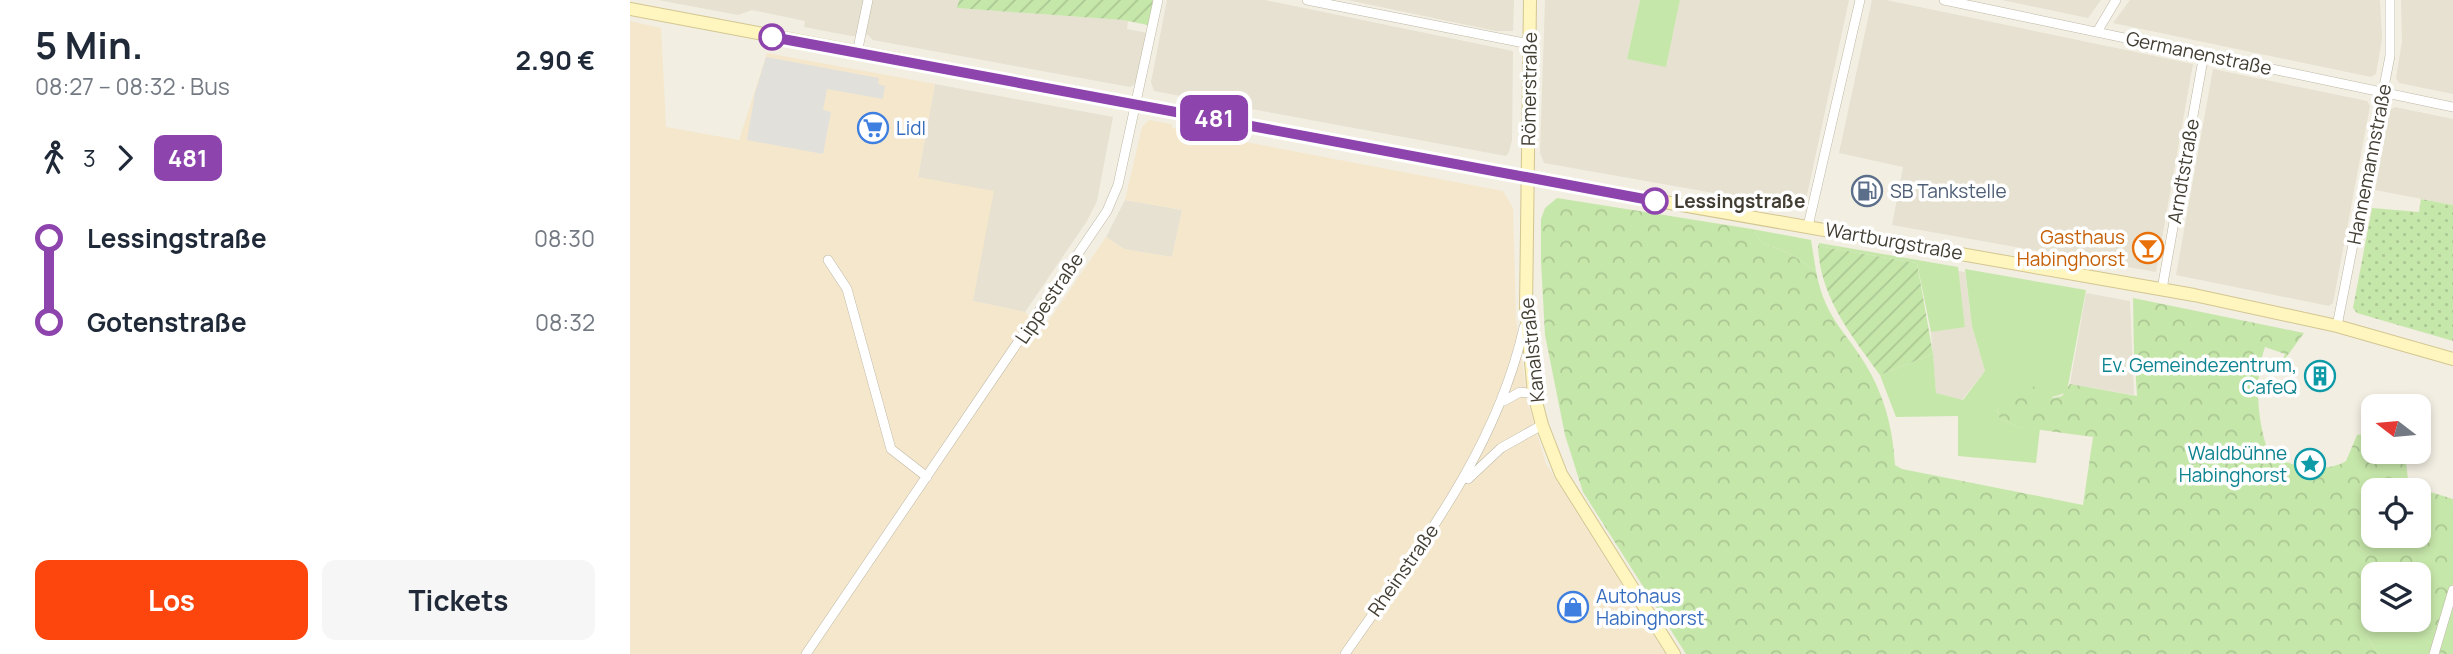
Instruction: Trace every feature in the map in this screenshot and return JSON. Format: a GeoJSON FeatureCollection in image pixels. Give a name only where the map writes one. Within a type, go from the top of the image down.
{"type":"FeatureCollection","features":[{"type":"Feature","properties":{"kind":"main road","name":"Römerstraße"},"geometry":{"type":"LineString","coordinates":[[1528,178],[1530,0]]}},
{"type":"Feature","properties":{"kind":"main road","name":"Wartburgstraße"},"geometry":{"type":"LineString","coordinates":[[630,9],[857,54],[1528,178],[2162,289],[2337,326],[2453,359]]}},
{"type":"Feature","properties":{"kind":"main road","name":"Kanalstraße"},"geometry":{"type":"LineString","coordinates":[[1528,178],[1526,318],[1534,394],[1542,425],[1573,496],[1674,654]]}},
{"type":"Feature","properties":{"kind":"street"},"geometry":{"type":"LineString","coordinates":[[857,54],[869,0]]}},
{"type":"Feature","properties":{"kind":"street","name":"Lippestraße"},"geometry":{"type":"LineString","coordinates":[[806,654],[1107,211],[1118,185],[1158,0]]}},
{"type":"Feature","properties":{"kind":"street"},"geometry":{"type":"LineString","coordinates":[[1307,0],[1529,44]]}},
{"type":"Feature","properties":{"kind":"street"},"geometry":{"type":"LineString","coordinates":[[1808,226],[1860,0]]}},
{"type":"Feature","properties":{"kind":"street","name":"Germanenstraße"},"geometry":{"type":"LineString","coordinates":[[1944,0],[2453,107]]}},
{"type":"Feature","properties":{"kind":"street"},"geometry":{"type":"LineString","coordinates":[[2097,32],[2116,0]]}},
{"type":"Feature","properties":{"kind":"street","name":"Hannemannstraße"},"geometry":{"type":"LineString","coordinates":[[2337,326],[2392,40],[2390,0]]}},
{"type":"Feature","properties":{"kind":"street","name":"Arndtstraße"},"geometry":{"type":"LineString","coordinates":[[2162,289],[2204,54]]}},
{"type":"Feature","properties":{"kind":"street"},"geometry":{"type":"LineString","coordinates":[[828,260],[847,289],[891,449],[927,477]]}},
{"type":"Feature","properties":{"kind":"street","name":"Rheinstraße"},"geometry":{"type":"LineString","coordinates":[[1347,653],[1461,485],[1501,403],[1526,318]]}},
{"type":"Feature","properties":{"kind":"street"},"geometry":{"type":"LineString","coordinates":[[1501,403],[1520,392],[1534,394]]}},
{"type":"Feature","properties":{"kind":"street","name":"Rheinstraße"},"geometry":{"type":"LineString","coordinates":[[1461,485],[1501,449],[1542,425]]}},
{"type":"Feature","properties":{"kind":"street"},"geometry":{"type":"LineString","coordinates":[[2434,654],[2453,590]]}},
{"type":"Feature","properties":{"kind":"shaded area"},"geometry":{"type":"Polygon","coordinates":[[[658,0],[959,0],[958,8],[1123,20],[1128,21],[1127,29],[1147,33],[1136,83],[1130,87],[873,40],[868,35],[851,36],[804,27],[805,21],[752,10],[738,15],[658,0]]]}},
{"type":"Feature","properties":{"kind":"shaded area"},"geometry":{"type":"Polygon","coordinates":[[[1167,0],[1265,0],[1513,51],[1512,140],[1509,152],[1506,156],[1154,91],[1151,82],[1167,0]]]}},
{"type":"Feature","properties":{"kind":"shaded area"},"geometry":{"type":"Polygon","coordinates":[[[1347,0],[1514,0],[1513,31],[1496,31],[1347,0]]]}},
{"type":"Feature","properties":{"kind":"shaded area"},"geometry":{"type":"Polygon","coordinates":[[[1545,0],[1640,0],[1627,59],[1666,66],[1680,0],[1849,0],[1804,209],[1544,163],[1540,153],[1545,0]]]}},
{"type":"Feature","properties":{"kind":"shaded area"},"geometry":{"type":"Polygon","coordinates":[[[1872,0],[1886,0],[2193,64],[2156,272],[1892,225],[1903,167],[1839,153],[1872,0]]]}},
{"type":"Feature","properties":{"kind":"shaded area"},"geometry":{"type":"Polygon","coordinates":[[[2002,0],[2101,0],[2088,18],[2002,0]]]}},
{"type":"Feature","properties":{"kind":"shaded area"},"geometry":{"type":"Polygon","coordinates":[[[2130,0],[2380,0],[2382,39],[2376,74],[2371,77],[2113,23],[2130,0]]]}},
{"type":"Feature","properties":{"kind":"shaded area"},"geometry":{"type":"Polygon","coordinates":[[[2401,0],[2453,0],[2453,94],[2399,83],[2396,78],[2402,41],[2401,0]]]}},
{"type":"Feature","properties":{"kind":"shaded area"},"geometry":{"type":"Polygon","coordinates":[[[630,21],[661,28],[666,127],[739,140],[767,53],[935,84],[918,177],[994,191],[973,301],[1025,312],[1041,332],[1106,237],[1124,249],[1172,257],[1182,210],[1125,200],[1142,127],[1149,120],[1172,124],[1172,128],[1503,191],[1513,208],[1516,319],[1528,404],[1546,464],[1665,654],[630,654],[630,21]]]}},
{"type":"Feature","properties":{"kind":"shaded area"},"geometry":{"type":"Polygon","coordinates":[[[766,57],[879,78],[878,84],[885,86],[883,99],[827,89],[823,110],[831,112],[823,154],[747,140],[755,93],[766,57]]]}},
{"type":"Feature","properties":{"kind":"shaded area"},"geometry":{"type":"Polygon","coordinates":[[[2213,69],[2367,101],[2370,106],[2333,303],[2329,306],[2176,275],[2213,69]]]}},
{"type":"Feature","properties":{"kind":"shaded area"},"geometry":{"type":"Polygon","coordinates":[[[935,84],[1113,117],[1097,201],[1087,221],[1025,312],[973,301],[918,177],[935,84]]]}},
{"type":"Feature","properties":{"kind":"shaded area"},"geometry":{"type":"Polygon","coordinates":[[[2395,107],[2453,119],[2453,205],[2375,190],[2390,110],[2395,107]]]}},
{"type":"Feature","properties":{"kind":"shaded area"},"geometry":{"type":"Polygon","coordinates":[[[1125,200],[1182,210],[1172,257],[1124,249],[1106,237],[1125,200]]]}},
{"type":"Feature","properties":{"kind":"shaded area"},"geometry":{"type":"Polygon","coordinates":[[[1958,271],[1965,272],[1972,326],[1985,371],[1962,400],[1936,393],[1931,332],[1965,326],[1958,271]]]}},
{"type":"Feature","properties":{"kind":"shaded area"},"geometry":{"type":"Polygon","coordinates":[[[2086,293],[2130,301],[2134,395],[2070,384],[2086,293]]]}},
{"type":"Feature","properties":{"kind":"green space"},"geometry":{"type":"Polygon","coordinates":[[[959,0],[1153,0],[1148,25],[1123,20],[957,8],[959,0]]]}},
{"type":"Feature","properties":{"kind":"green space"},"geometry":{"type":"Polygon","coordinates":[[[1640,0],[1680,0],[1666,67],[1627,59],[1640,0]]]}},
{"type":"Feature","properties":{"kind":"green space"},"geometry":{"type":"Polygon","coordinates":[[[1557,198],[1752,229],[1764,244],[1789,253],[1816,271],[1820,289],[1832,316],[1864,361],[1882,398],[1891,430],[1895,465],[1902,469],[2083,505],[2093,437],[2018,427],[2000,419],[1997,410],[2005,400],[2026,397],[2032,386],[2048,391],[2053,398],[2062,396],[2070,384],[2137,396],[2135,363],[2132,363],[2131,357],[2134,356],[2133,298],[2304,333],[2282,363],[2285,354],[2265,347],[2259,372],[2258,399],[2261,426],[2268,451],[2295,465],[2327,467],[2346,461],[2357,435],[2361,434],[2361,464],[2406,464],[2408,478],[2361,478],[2361,548],[2431,548],[2431,492],[2453,499],[2453,584],[2439,631],[2431,631],[2431,562],[2361,562],[2361,632],[2369,632],[2366,635],[2378,654],[1686,654],[1583,492],[1565,435],[1545,335],[1541,219],[1545,208],[1557,198]]]}},
{"type":"Feature","properties":{"kind":"green space"},"geometry":{"type":"Polygon","coordinates":[[[2421,199],[2453,205],[2453,341],[2357,313],[2353,308],[2372,208],[2419,212],[2421,199]]]}},
{"type":"Feature","properties":{"kind":"green space"},"geometry":{"type":"Polygon","coordinates":[[[1752,229],[1811,240],[1816,271],[1789,253],[1764,244],[1752,229]]]}},
{"type":"Feature","properties":{"kind":"green space"},"geometry":{"type":"Polygon","coordinates":[[[1819,243],[1958,267],[1965,327],[1931,332],[1917,263],[1818,246],[1819,243]]]}},
{"type":"Feature","properties":{"kind":"green space"},"geometry":{"type":"Polygon","coordinates":[[[1818,246],[1917,263],[1933,354],[1880,375],[1848,330],[1831,299],[1824,282],[1818,246]]]}},
{"type":"Feature","properties":{"kind":"green space"},"geometry":{"type":"Polygon","coordinates":[[[1965,269],[2086,290],[2067,391],[2048,398],[2005,401],[1997,410],[2000,419],[2018,427],[2040,428],[2036,463],[1958,456],[1958,416],[1896,417],[1880,375],[1933,354],[1936,393],[1963,400],[1985,371],[1972,326],[1965,269]]]}},
{"type":"Feature","properties":{"kind":"green space"},"geometry":{"type":"Polygon","coordinates":[[[2453,607],[2453,654],[2439,654],[2453,607]]]}},
{"type":"Feature","properties":{"kind":"green space"},"geometry":{"type":"Polygon","coordinates":[[[2439,631],[2432,654],[2378,654],[2366,635],[2369,632],[2439,631]]]}},
{"type":"Feature","properties":{"kind":"bus line","name":"481"},"geometry":{"type":"LineString","coordinates":[[772,37],[1655,201]]}},
{"type":"Feature","properties":{"kind":"place","name":"Lidl"},"geometry":{"type":"Point","coordinates":[873,128]}},
{"type":"Feature","properties":{"kind":"place","name":"SB Tankstelle"},"geometry":{"type":"Point","coordinates":[1867,191]}},
{"type":"Feature","properties":{"kind":"place","name":"Lessingstraße"},"geometry":{"type":"Point","coordinates":[1655,201]}},
{"type":"Feature","properties":{"kind":"place","name":"Gasthaus Habinghorst"},"geometry":{"type":"Point","coordinates":[2148,248]}},
{"type":"Feature","properties":{"kind":"place","name":"Ev. Gemeindezentrum, CafeQ"},"geometry":{"type":"Point","coordinates":[2320,376]}},
{"type":"Feature","properties":{"kind":"place","name":"Waldbühne Habinghorst"},"geometry":{"type":"Point","coordinates":[2310,464]}},
{"type":"Feature","properties":{"kind":"place","name":"Autohaus Habinghorst"},"geometry":{"type":"Point","coordinates":[1573,607]}}]}
